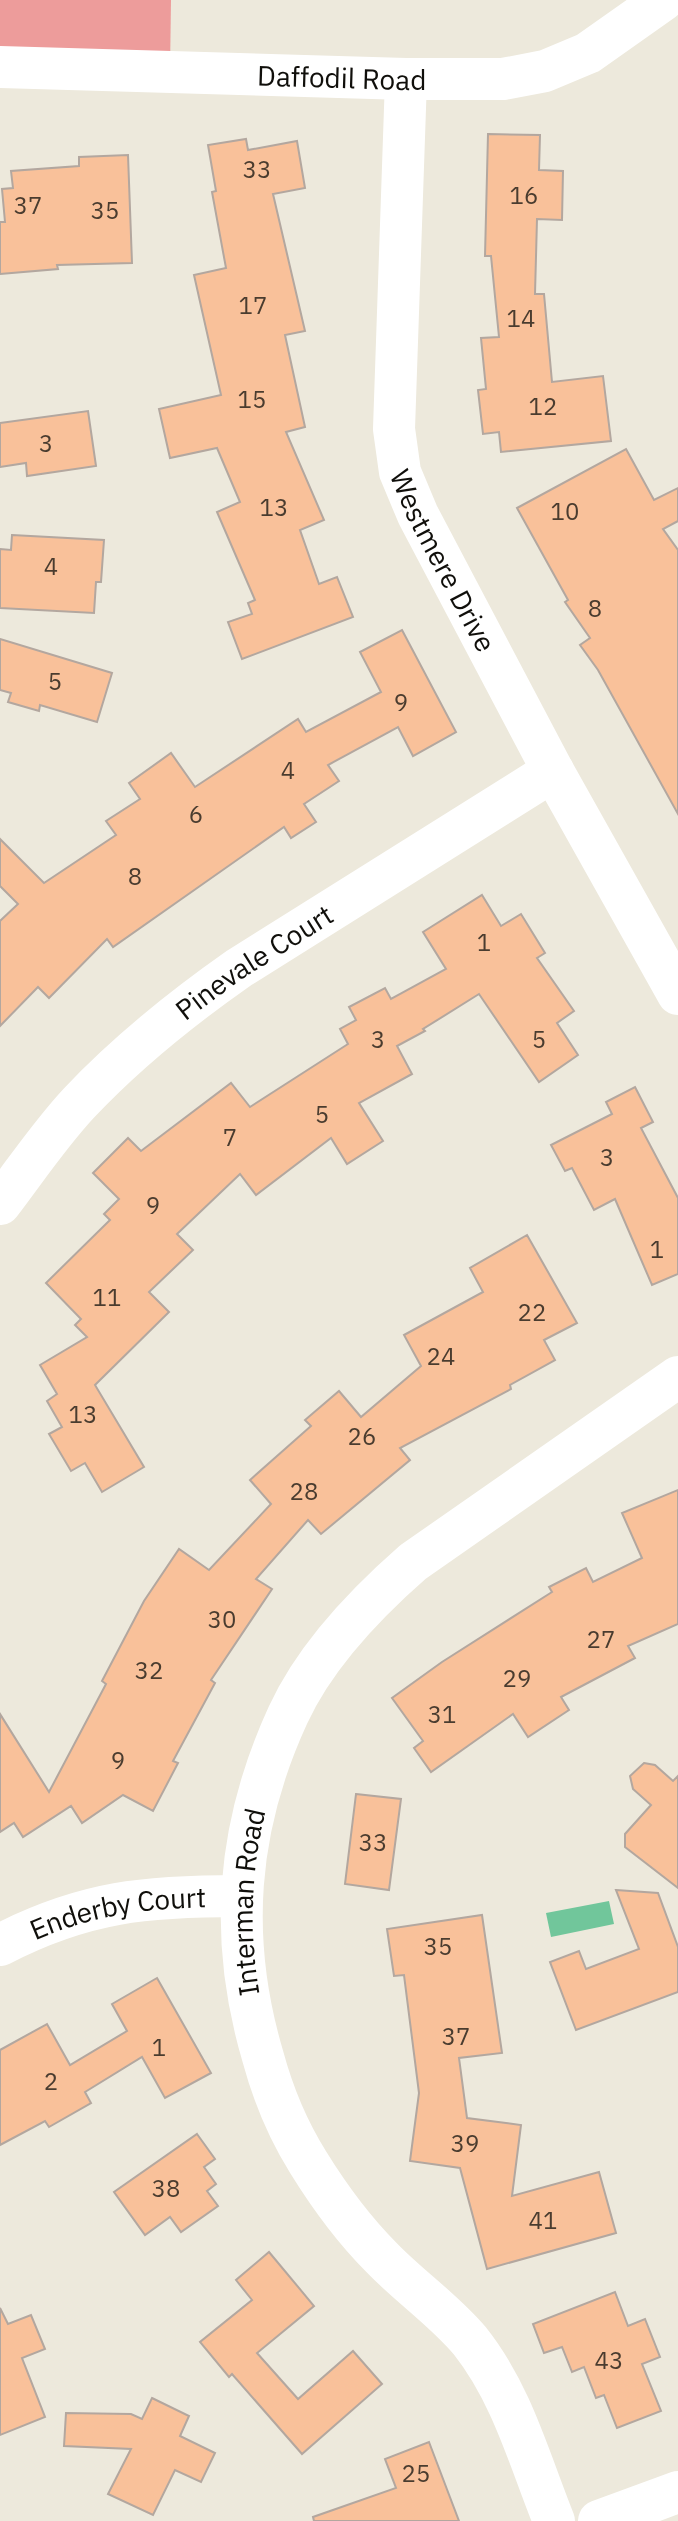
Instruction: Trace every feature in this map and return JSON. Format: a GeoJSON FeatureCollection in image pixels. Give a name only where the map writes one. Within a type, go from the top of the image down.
{"type":"FeatureCollection","features":[{"type":"Feature","properties":{"kind":"street","name":"Daffodil Road"},"geometry":{"type":"LineString","coordinates":[[0,67],[503,79],[545,71],[588,53],[663,0]]}},
{"type":"Feature","properties":{"kind":"street","name":"Westmere Drive"},"geometry":{"type":"LineString","coordinates":[[406,79],[394,429],[400,472],[418,515],[553,771],[678,994]]}},
{"type":"Feature","properties":{"kind":"street","name":"Pinevale Court"},"geometry":{"type":"LineString","coordinates":[[0,1204],[78,1104],[196,998],[553,771]]}},
{"type":"Feature","properties":{"kind":"street","name":"Interman Road"},"geometry":{"type":"LineString","coordinates":[[554,2521],[524,2440],[490,2368],[445,2316],[381,2258],[364,2238],[306,2160],[289,2128],[275,2096],[247,2002],[240,1945],[241,1896],[255,1812],[279,1739],[289,1714],[313,1673],[345,1631],[378,1592],[413,1562],[678,1377]]}},
{"type":"Feature","properties":{"kind":"street","name":"Enderby Court"},"geometry":{"type":"LineString","coordinates":[[0,1945],[86,1909],[129,1900],[241,1896]]}},
{"type":"Feature","properties":{"kind":"street"},"geometry":{"type":"LineString","coordinates":[[599,2521],[678,2492]]}},
{"type":"Feature","properties":{"kind":"shaded area"},"geometry":{"type":"Polygon","coordinates":[[[0,0],[171,0],[170,71],[0,67],[0,0]]]}},
{"type":"Feature","properties":{"kind":"shaded area"},"geometry":{"type":"Polygon","coordinates":[[[609,1901],[614,1924],[551,1937],[546,1913],[609,1901]]]}},
{"type":"Feature","properties":{"kind":"building"},"geometry":{"type":"Polygon","coordinates":[[[488,134],[540,135],[539,170],[563,171],[562,220],[537,219],[535,294],[544,294],[552,382],[603,376],[611,441],[501,452],[499,432],[483,434],[478,390],[486,389],[481,338],[499,337],[491,256],[485,256],[488,134]]]}},
{"type":"Feature","properties":{"kind":"building"},"geometry":{"type":"Polygon","coordinates":[[[246,139],[248,150],[297,141],[305,188],[273,194],[305,331],[285,335],[305,427],[286,432],[324,520],[300,530],[319,584],[337,577],[353,617],[242,659],[228,622],[252,614],[248,603],[255,600],[217,512],[240,502],[217,448],[170,458],[159,409],[221,395],[194,275],[226,268],[212,192],[216,191],[208,145],[246,139]]]}},
{"type":"Feature","properties":{"kind":"building"},"geometry":{"type":"Polygon","coordinates":[[[128,155],[132,263],[57,265],[58,269],[0,274],[0,222],[5,222],[2,189],[13,188],[11,171],[79,166],[79,157],[128,155]]]}},
{"type":"Feature","properties":{"kind":"building"},"geometry":{"type":"Polygon","coordinates":[[[88,411],[96,466],[27,476],[26,463],[0,467],[0,423],[88,411]]]}},
{"type":"Feature","properties":{"kind":"building"},"geometry":{"type":"Polygon","coordinates":[[[626,449],[654,500],[678,488],[678,521],[663,529],[678,550],[678,814],[598,670],[580,645],[590,638],[565,602],[568,600],[517,508],[626,449]]]}},
{"type":"Feature","properties":{"kind":"building"},"geometry":{"type":"Polygon","coordinates":[[[12,535],[104,540],[101,582],[96,582],[94,613],[0,608],[0,549],[11,550],[12,535]]]}},
{"type":"Feature","properties":{"kind":"building"},"geometry":{"type":"Polygon","coordinates":[[[402,630],[456,732],[413,756],[398,727],[328,765],[339,781],[304,804],[316,822],[291,838],[284,827],[113,947],[107,939],[49,998],[38,987],[0,1026],[0,921],[18,904],[0,886],[0,839],[44,883],[116,835],[106,821],[140,799],[129,783],[171,753],[195,787],[298,719],[306,732],[381,692],[360,652],[402,630]]]}},
{"type":"Feature","properties":{"kind":"building"},"geometry":{"type":"Polygon","coordinates":[[[0,639],[112,673],[97,722],[40,705],[39,711],[8,702],[11,693],[0,690],[0,639]]]}},
{"type":"Feature","properties":{"kind":"building"},"geometry":{"type":"Polygon","coordinates":[[[482,895],[501,926],[521,914],[545,953],[537,958],[574,1011],[557,1023],[578,1055],[539,1082],[479,994],[397,1046],[412,1074],[359,1103],[383,1141],[347,1164],[331,1138],[256,1195],[240,1174],[177,1234],[193,1250],[149,1292],[169,1312],[95,1385],[144,1467],[102,1492],[85,1463],[71,1471],[49,1434],[62,1427],[47,1401],[57,1394],[40,1365],[87,1337],[75,1325],[81,1319],[46,1283],[110,1220],[104,1214],[119,1199],[93,1173],[128,1138],[141,1151],[231,1083],[250,1107],[348,1044],[340,1029],[356,1020],[349,1007],[385,988],[391,999],[446,969],[423,932],[482,895]]]}},
{"type":"Feature","properties":{"kind":"building"},"geometry":{"type":"Polygon","coordinates":[[[635,1087],[653,1122],[641,1128],[678,1198],[678,1274],[652,1285],[615,1199],[594,1210],[572,1168],[565,1171],[551,1145],[612,1114],[606,1102],[635,1087]]]}},
{"type":"Feature","properties":{"kind":"building"},"geometry":{"type":"Polygon","coordinates":[[[527,1235],[577,1323],[544,1340],[555,1360],[510,1385],[511,1389],[400,1448],[410,1460],[321,1534],[308,1520],[256,1579],[272,1589],[211,1680],[215,1683],[173,1761],[178,1763],[153,1811],[123,1795],[82,1823],[71,1806],[23,1837],[14,1823],[0,1832],[0,1714],[49,1792],[106,1684],[102,1681],[144,1601],[179,1549],[209,1570],[271,1504],[250,1480],[311,1426],[305,1420],[339,1391],[361,1417],[421,1366],[404,1335],[483,1292],[470,1268],[527,1235]]]}},
{"type":"Feature","properties":{"kind":"building"},"geometry":{"type":"Polygon","coordinates":[[[678,1490],[678,1624],[628,1646],[635,1658],[561,1697],[569,1710],[528,1737],[513,1714],[431,1772],[414,1748],[423,1741],[392,1698],[552,1592],[549,1587],[586,1568],[593,1582],[642,1558],[622,1513],[678,1490]]]}},
{"type":"Feature","properties":{"kind":"building"},"geometry":{"type":"Polygon","coordinates":[[[644,1763],[655,1765],[673,1781],[678,1776],[678,1888],[625,1847],[625,1834],[651,1805],[633,1789],[630,1776],[644,1763]]]}},
{"type":"Feature","properties":{"kind":"building"},"geometry":{"type":"Polygon","coordinates":[[[356,1794],[401,1799],[389,1890],[345,1884],[356,1794]]]}},
{"type":"Feature","properties":{"kind":"building"},"geometry":{"type":"Polygon","coordinates":[[[616,1890],[658,1893],[678,1947],[678,1992],[576,2030],[550,1962],[579,1951],[586,1969],[639,1949],[616,1890]]]}},
{"type":"Feature","properties":{"kind":"building"},"geometry":{"type":"Polygon","coordinates":[[[482,1915],[502,2053],[459,2058],[467,2118],[521,2125],[512,2196],[599,2172],[616,2233],[487,2269],[460,2168],[410,2161],[419,2093],[404,1975],[394,1976],[387,1929],[482,1915]]]}},
{"type":"Feature","properties":{"kind":"building"},"geometry":{"type":"Polygon","coordinates":[[[157,1978],[211,2073],[165,2098],[142,2057],[85,2092],[91,2103],[49,2127],[45,2121],[0,2145],[0,2050],[47,2024],[70,2065],[127,2031],[112,2004],[157,1978]]]}},
{"type":"Feature","properties":{"kind":"building"},"geometry":{"type":"Polygon","coordinates":[[[197,2134],[215,2159],[204,2167],[216,2184],[207,2191],[218,2206],[181,2232],[170,2217],[145,2235],[114,2192],[197,2134]]]}},
{"type":"Feature","properties":{"kind":"building"},"geometry":{"type":"Polygon","coordinates":[[[269,2252],[314,2306],[257,2353],[298,2399],[353,2351],[382,2384],[302,2454],[200,2342],[252,2300],[236,2280],[269,2252]]]}},
{"type":"Feature","properties":{"kind":"building"},"geometry":{"type":"Polygon","coordinates":[[[615,2292],[628,2326],[645,2319],[660,2357],[642,2364],[661,2411],[617,2428],[604,2395],[596,2398],[584,2367],[572,2372],[562,2347],[544,2353],[533,2324],[615,2292]]]}},
{"type":"Feature","properties":{"kind":"building"},"geometry":{"type":"Polygon","coordinates":[[[0,2308],[8,2324],[31,2315],[45,2349],[22,2358],[45,2417],[0,2435],[0,2308]]]}},
{"type":"Feature","properties":{"kind":"building"},"geometry":{"type":"Polygon","coordinates":[[[152,2398],[189,2416],[180,2436],[215,2453],[201,2482],[175,2470],[153,2515],[108,2494],[131,2449],[64,2446],[66,2413],[131,2414],[142,2419],[152,2398]]]}},
{"type":"Feature","properties":{"kind":"building"},"geometry":{"type":"Polygon","coordinates":[[[429,2442],[459,2521],[314,2521],[313,2517],[396,2488],[385,2459],[429,2442]]]}}]}
